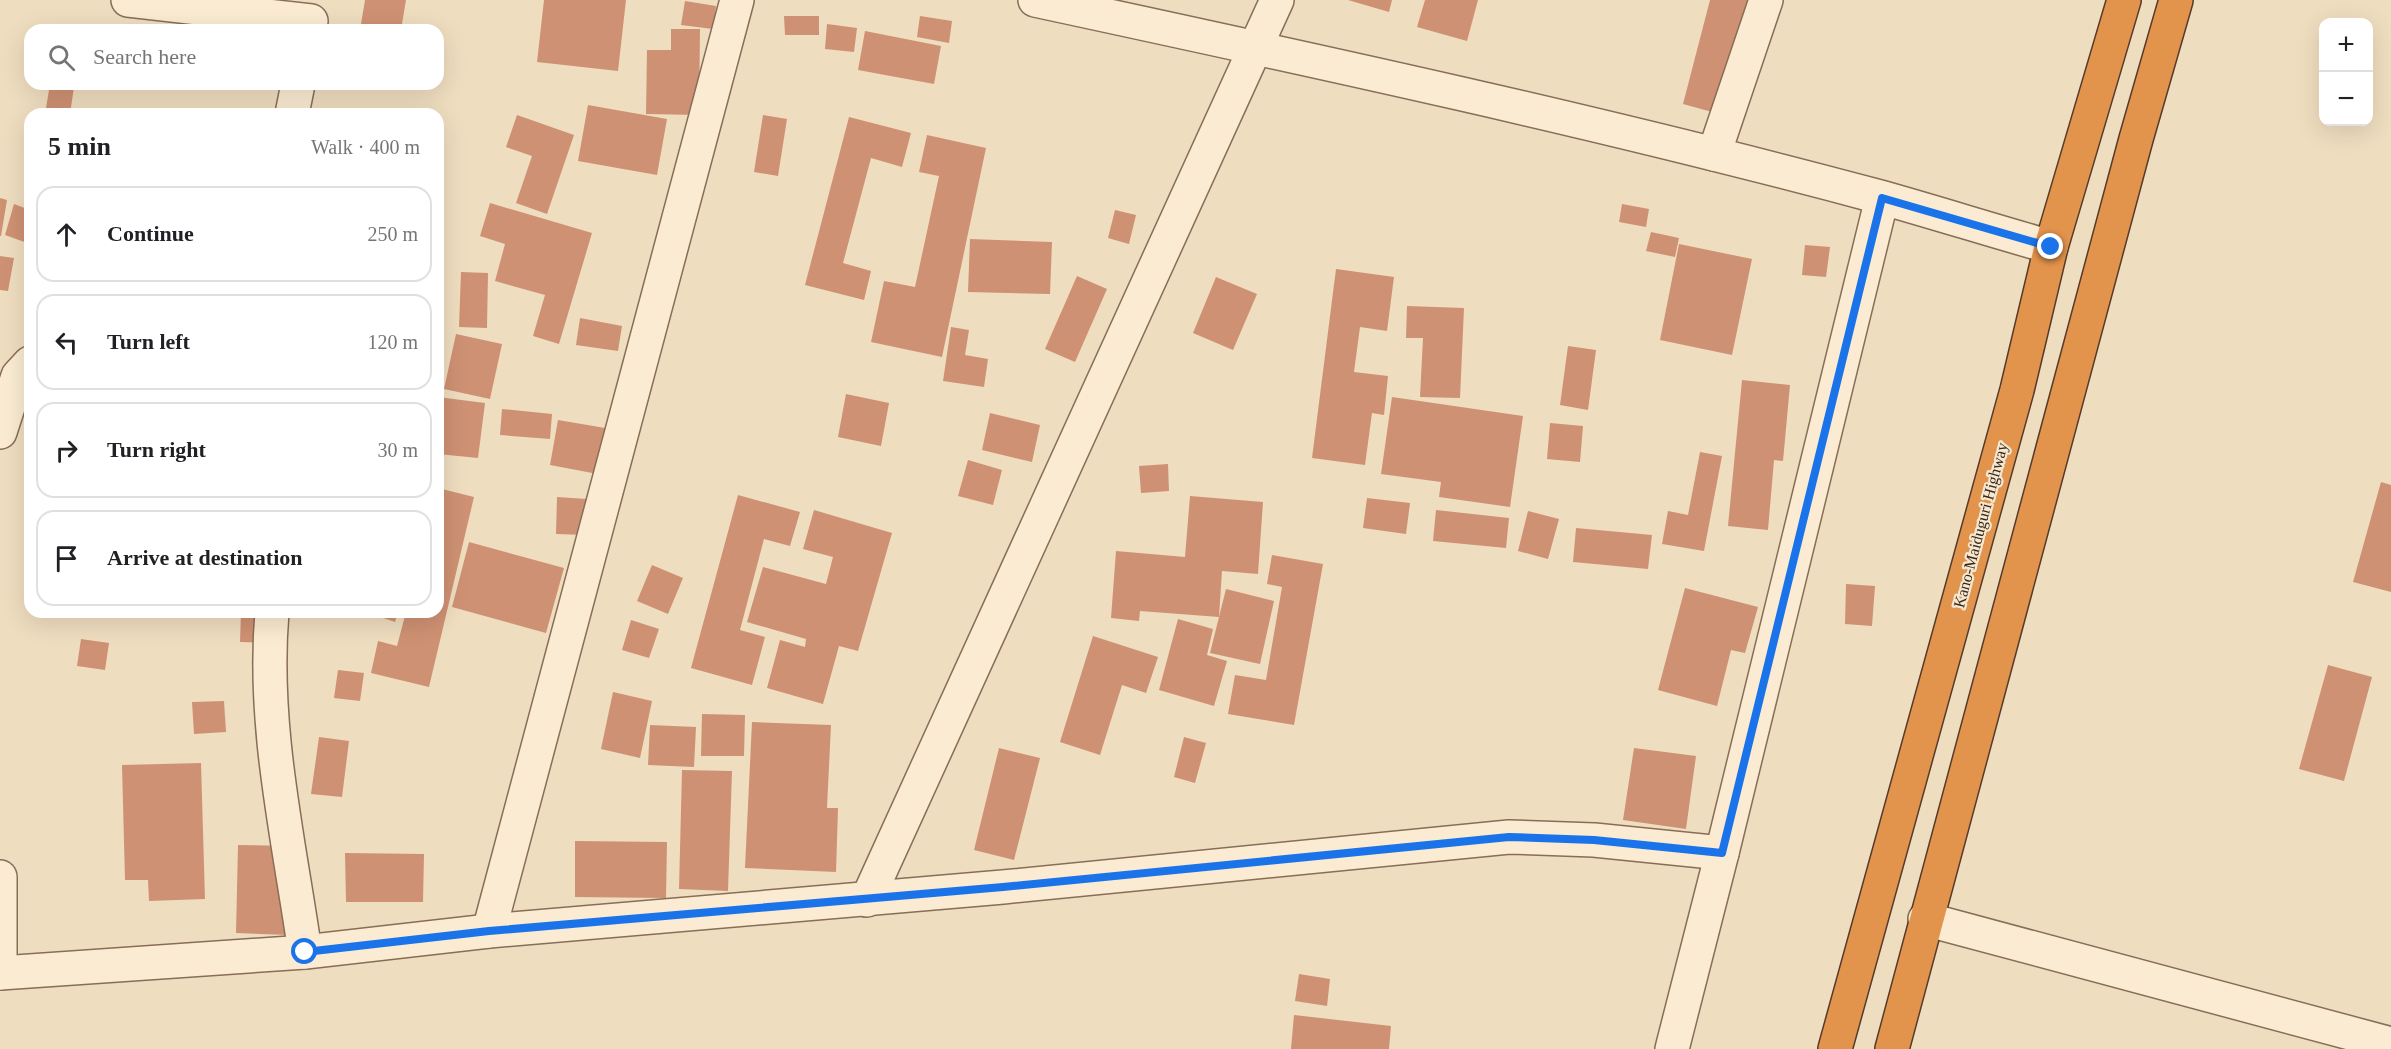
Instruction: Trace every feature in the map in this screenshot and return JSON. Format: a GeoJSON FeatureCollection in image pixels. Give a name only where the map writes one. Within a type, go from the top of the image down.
{"type":"FeatureCollection","features":[{"type":"Feature","properties":{"kind":"highway","name":"Kano-Maiduguri Highway"},"geometry":{"type":"LineString","coordinates":[[1835,1049],[2017,390],[2051,247],[2124,0]]}},
{"type":"Feature","properties":{"kind":"highway"},"geometry":{"type":"LineString","coordinates":[[1892,1049],[1925,919],[2176,0]]}},
{"type":"Feature","properties":{"kind":"street"},"geometry":{"type":"LineString","coordinates":[[128,0],[312,17]]}},
{"type":"Feature","properties":{"kind":"street"},"geometry":{"type":"LineString","coordinates":[[489,931],[737,0]]}},
{"type":"Feature","properties":{"kind":"street"},"geometry":{"type":"LineString","coordinates":[[1035,0],[1255,47],[1714,154],[1882,198],[2051,247]]}},
{"type":"Feature","properties":{"kind":"street"},"geometry":{"type":"LineString","coordinates":[[867,900],[1277,0]]}},
{"type":"Feature","properties":{"kind":"street"},"geometry":{"type":"LineString","coordinates":[[1714,154],[1766,0]]}},
{"type":"Feature","properties":{"kind":"street"},"geometry":{"type":"LineString","coordinates":[[293,108],[297,90]]}},
{"type":"Feature","properties":{"kind":"street"},"geometry":{"type":"LineString","coordinates":[[1672,1049],[1882,198]]}},
{"type":"Feature","properties":{"kind":"street"},"geometry":{"type":"LineString","coordinates":[[0,432],[18,376],[24,370]]}},
{"type":"Feature","properties":{"kind":"street"},"geometry":{"type":"LineString","coordinates":[[272,618],[271,722],[305,952]]}},
{"type":"Feature","properties":{"kind":"street"},"geometry":{"type":"LineString","coordinates":[[0,877],[0,973],[305,952],[489,931],[867,900],[1509,837],[1594,840],[1722,853]]}},
{"type":"Feature","properties":{"kind":"street"},"geometry":{"type":"LineString","coordinates":[[1925,919],[2391,1044]]}},
{"type":"Feature","properties":{"kind":"building"},"geometry":{"type":"Polygon","coordinates":[[[365,0],[406,0],[402,24],[361,24],[365,0]]]}},
{"type":"Feature","properties":{"kind":"building"},"geometry":{"type":"Polygon","coordinates":[[[544,0],[626,0],[618,71],[537,62],[544,0]]]}},
{"type":"Feature","properties":{"kind":"building"},"geometry":{"type":"Polygon","coordinates":[[[1348,0],[1392,0],[1389,12],[1348,0]]]}},
{"type":"Feature","properties":{"kind":"building"},"geometry":{"type":"Polygon","coordinates":[[[1425,0],[1478,0],[1467,41],[1417,27],[1425,0]]]}},
{"type":"Feature","properties":{"kind":"building"},"geometry":{"type":"Polygon","coordinates":[[[1710,0],[1753,0],[1723,115],[1683,104],[1710,0]]]}},
{"type":"Feature","properties":{"kind":"building"},"geometry":{"type":"Polygon","coordinates":[[[685,1],[716,6],[713,29],[681,25],[685,1]]]}},
{"type":"Feature","properties":{"kind":"building"},"geometry":{"type":"Polygon","coordinates":[[[784,16],[819,16],[819,35],[785,35],[784,16]]]}},
{"type":"Feature","properties":{"kind":"building"},"geometry":{"type":"Polygon","coordinates":[[[920,16],[952,21],[949,43],[917,37],[920,16]]]}},
{"type":"Feature","properties":{"kind":"building"},"geometry":{"type":"Polygon","coordinates":[[[827,24],[857,28],[854,52],[825,49],[827,24]]]}},
{"type":"Feature","properties":{"kind":"building"},"geometry":{"type":"Polygon","coordinates":[[[671,29],[700,29],[699,115],[646,114],[647,50],[671,50],[671,29]]]}},
{"type":"Feature","properties":{"kind":"building"},"geometry":{"type":"Polygon","coordinates":[[[865,31],[941,46],[934,84],[858,70],[865,31]]]}},
{"type":"Feature","properties":{"kind":"building"},"geometry":{"type":"Polygon","coordinates":[[[49,90],[74,90],[71,108],[46,108],[49,90]]]}},
{"type":"Feature","properties":{"kind":"building"},"geometry":{"type":"Polygon","coordinates":[[[588,105],[667,119],[657,175],[578,161],[588,105]]]}},
{"type":"Feature","properties":{"kind":"building"},"geometry":{"type":"Polygon","coordinates":[[[517,115],[574,135],[547,214],[516,203],[532,156],[506,147],[517,115]]]}},
{"type":"Feature","properties":{"kind":"building"},"geometry":{"type":"Polygon","coordinates":[[[763,115],[787,119],[778,176],[754,172],[763,115]]]}},
{"type":"Feature","properties":{"kind":"building"},"geometry":{"type":"Polygon","coordinates":[[[849,117],[911,133],[902,167],[871,158],[843,263],[871,271],[864,300],[805,285],[849,117]]]}},
{"type":"Feature","properties":{"kind":"building"},"geometry":{"type":"Polygon","coordinates":[[[927,135],[986,148],[942,357],[871,342],[884,281],[915,287],[939,176],[919,172],[927,135]]]}},
{"type":"Feature","properties":{"kind":"building"},"geometry":{"type":"Polygon","coordinates":[[[0,198],[7,200],[1,236],[0,236],[0,198]]]}},
{"type":"Feature","properties":{"kind":"building"},"geometry":{"type":"Polygon","coordinates":[[[490,203],[592,233],[559,344],[533,336],[545,295],[495,281],[505,244],[480,236],[490,203]]]}},
{"type":"Feature","properties":{"kind":"building"},"geometry":{"type":"Polygon","coordinates":[[[14,204],[24,208],[24,242],[5,235],[14,204]]]}},
{"type":"Feature","properties":{"kind":"building"},"geometry":{"type":"Polygon","coordinates":[[[1622,204],[1649,209],[1646,227],[1619,222],[1622,204]]]}},
{"type":"Feature","properties":{"kind":"building"},"geometry":{"type":"Polygon","coordinates":[[[1115,210],[1136,215],[1129,244],[1108,238],[1115,210]]]}},
{"type":"Feature","properties":{"kind":"building"},"geometry":{"type":"Polygon","coordinates":[[[1651,232],[1679,238],[1675,257],[1646,251],[1651,232]]]}},
{"type":"Feature","properties":{"kind":"building"},"geometry":{"type":"Polygon","coordinates":[[[970,239],[1052,242],[1050,294],[968,292],[970,239]]]}},
{"type":"Feature","properties":{"kind":"building"},"geometry":{"type":"Polygon","coordinates":[[[1679,244],[1752,259],[1732,355],[1660,340],[1679,244]]]}},
{"type":"Feature","properties":{"kind":"building"},"geometry":{"type":"Polygon","coordinates":[[[1805,245],[1830,247],[1826,277],[1802,275],[1805,245]]]}},
{"type":"Feature","properties":{"kind":"building"},"geometry":{"type":"Polygon","coordinates":[[[0,256],[14,258],[8,291],[0,290],[0,256]]]}},
{"type":"Feature","properties":{"kind":"building"},"geometry":{"type":"Polygon","coordinates":[[[1336,269],[1394,277],[1387,331],[1360,327],[1354,372],[1388,376],[1384,415],[1372,413],[1365,465],[1312,458],[1336,269]]]}},
{"type":"Feature","properties":{"kind":"building"},"geometry":{"type":"Polygon","coordinates":[[[461,272],[488,273],[487,328],[459,327],[461,272]]]}},
{"type":"Feature","properties":{"kind":"building"},"geometry":{"type":"Polygon","coordinates":[[[1077,276],[1107,289],[1075,362],[1045,349],[1077,276]]]}},
{"type":"Feature","properties":{"kind":"building"},"geometry":{"type":"Polygon","coordinates":[[[1216,277],[1257,294],[1233,350],[1193,333],[1216,277]]]}},
{"type":"Feature","properties":{"kind":"building"},"geometry":{"type":"Polygon","coordinates":[[[1407,306],[1464,308],[1460,398],[1420,397],[1423,338],[1406,338],[1407,306]]]}},
{"type":"Feature","properties":{"kind":"building"},"geometry":{"type":"Polygon","coordinates":[[[580,318],[622,326],[618,351],[576,345],[580,318]]]}},
{"type":"Feature","properties":{"kind":"building"},"geometry":{"type":"Polygon","coordinates":[[[951,327],[969,330],[965,355],[988,359],[984,387],[943,381],[951,327]]]}},
{"type":"Feature","properties":{"kind":"building"},"geometry":{"type":"Polygon","coordinates":[[[456,334],[502,344],[490,399],[444,389],[456,334]]]}},
{"type":"Feature","properties":{"kind":"building"},"geometry":{"type":"Polygon","coordinates":[[[1568,346],[1596,350],[1588,410],[1560,405],[1568,346]]]}},
{"type":"Feature","properties":{"kind":"building"},"geometry":{"type":"Polygon","coordinates":[[[1742,380],[1790,385],[1783,461],[1774,460],[1768,530],[1728,526],[1742,380]]]}},
{"type":"Feature","properties":{"kind":"building"},"geometry":{"type":"Polygon","coordinates":[[[846,394],[889,403],[881,446],[838,437],[846,394]]]}},
{"type":"Feature","properties":{"kind":"building"},"geometry":{"type":"Polygon","coordinates":[[[1392,397],[1523,416],[1510,507],[1439,497],[1441,482],[1381,474],[1392,397]]]}},
{"type":"Feature","properties":{"kind":"building"},"geometry":{"type":"Polygon","coordinates":[[[444,398],[485,403],[478,458],[444,455],[444,398]]]}},
{"type":"Feature","properties":{"kind":"building"},"geometry":{"type":"Polygon","coordinates":[[[502,409],[552,414],[550,439],[500,435],[502,409]]]}},
{"type":"Feature","properties":{"kind":"building"},"geometry":{"type":"Polygon","coordinates":[[[990,413],[1040,425],[1032,462],[982,450],[990,413]]]}},
{"type":"Feature","properties":{"kind":"building"},"geometry":{"type":"Polygon","coordinates":[[[558,420],[611,429],[603,475],[550,465],[558,420]]]}},
{"type":"Feature","properties":{"kind":"building"},"geometry":{"type":"Polygon","coordinates":[[[1550,423],[1583,426],[1580,462],[1547,459],[1550,423]]]}},
{"type":"Feature","properties":{"kind":"building"},"geometry":{"type":"Polygon","coordinates":[[[1700,452],[1722,456],[1704,551],[1662,544],[1668,511],[1688,515],[1700,452]]]}},
{"type":"Feature","properties":{"kind":"building"},"geometry":{"type":"Polygon","coordinates":[[[968,460],[1002,470],[993,505],[958,496],[968,460]]]}},
{"type":"Feature","properties":{"kind":"building"},"geometry":{"type":"Polygon","coordinates":[[[1168,464],[1169,491],[1141,493],[1139,466],[1168,464]]]}},
{"type":"Feature","properties":{"kind":"building"},"geometry":{"type":"Polygon","coordinates":[[[2381,482],[2391,485],[2391,592],[2353,582],[2381,482]]]}},
{"type":"Feature","properties":{"kind":"building"},"geometry":{"type":"Polygon","coordinates":[[[444,490],[474,497],[429,687],[371,673],[378,641],[397,646],[404,618],[444,618],[444,490]]]}},
{"type":"Feature","properties":{"kind":"building"},"geometry":{"type":"Polygon","coordinates":[[[738,495],[800,512],[790,546],[764,539],[740,630],[765,637],[752,685],[691,668],[738,495]]]}},
{"type":"Feature","properties":{"kind":"building"},"geometry":{"type":"Polygon","coordinates":[[[1190,496],[1263,502],[1258,574],[1222,571],[1219,617],[1140,611],[1139,621],[1111,618],[1116,551],[1185,557],[1190,496]]]}},
{"type":"Feature","properties":{"kind":"building"},"geometry":{"type":"Polygon","coordinates":[[[557,497],[587,499],[587,535],[556,534],[557,497]]]}},
{"type":"Feature","properties":{"kind":"building"},"geometry":{"type":"Polygon","coordinates":[[[1367,498],[1410,503],[1406,534],[1363,528],[1367,498]]]}},
{"type":"Feature","properties":{"kind":"building"},"geometry":{"type":"Polygon","coordinates":[[[814,510],[892,533],[858,651],[839,646],[823,704],[767,688],[780,640],[805,647],[806,639],[747,622],[763,567],[826,584],[833,557],[803,549],[814,510]]]}},
{"type":"Feature","properties":{"kind":"building"},"geometry":{"type":"Polygon","coordinates":[[[1436,510],[1509,518],[1506,548],[1433,541],[1436,510]]]}},
{"type":"Feature","properties":{"kind":"building"},"geometry":{"type":"Polygon","coordinates":[[[1528,511],[1559,519],[1548,559],[1518,551],[1528,511]]]}},
{"type":"Feature","properties":{"kind":"building"},"geometry":{"type":"Polygon","coordinates":[[[1576,528],[1652,535],[1648,569],[1573,562],[1576,528]]]}},
{"type":"Feature","properties":{"kind":"building"},"geometry":{"type":"Polygon","coordinates":[[[469,542],[564,568],[546,633],[452,607],[469,542]]]}},
{"type":"Feature","properties":{"kind":"building"},"geometry":{"type":"Polygon","coordinates":[[[1272,555],[1323,564],[1294,725],[1228,714],[1235,675],[1266,680],[1282,587],[1267,584],[1272,555]]]}},
{"type":"Feature","properties":{"kind":"building"},"geometry":{"type":"Polygon","coordinates":[[[652,565],[683,578],[668,614],[637,601],[652,565]]]}},
{"type":"Feature","properties":{"kind":"building"},"geometry":{"type":"Polygon","coordinates":[[[1846,584],[1875,586],[1872,626],[1845,624],[1846,584]]]}},
{"type":"Feature","properties":{"kind":"building"},"geometry":{"type":"Polygon","coordinates":[[[1685,588],[1758,607],[1745,653],[1731,650],[1717,706],[1658,690],[1685,588]]]}},
{"type":"Feature","properties":{"kind":"building"},"geometry":{"type":"Polygon","coordinates":[[[1226,589],[1274,601],[1260,664],[1210,653],[1226,589]]]}},
{"type":"Feature","properties":{"kind":"building"},"geometry":{"type":"Polygon","coordinates":[[[241,618],[278,618],[277,643],[240,642],[241,618]]]}},
{"type":"Feature","properties":{"kind":"building"},"geometry":{"type":"Polygon","coordinates":[[[383,618],[396,618],[395,622],[383,618]]]}},
{"type":"Feature","properties":{"kind":"building"},"geometry":{"type":"Polygon","coordinates":[[[1178,619],[1213,629],[1207,655],[1227,661],[1214,706],[1159,690],[1178,619]]]}},
{"type":"Feature","properties":{"kind":"building"},"geometry":{"type":"Polygon","coordinates":[[[631,620],[659,629],[649,658],[622,650],[631,620]]]}},
{"type":"Feature","properties":{"kind":"building"},"geometry":{"type":"Polygon","coordinates":[[[1093,636],[1158,657],[1146,693],[1122,685],[1100,755],[1060,742],[1093,636]]]}},
{"type":"Feature","properties":{"kind":"building"},"geometry":{"type":"Polygon","coordinates":[[[81,639],[109,643],[105,670],[77,666],[81,639]]]}},
{"type":"Feature","properties":{"kind":"building"},"geometry":{"type":"Polygon","coordinates":[[[2328,665],[2372,677],[2344,781],[2299,769],[2328,665]]]}},
{"type":"Feature","properties":{"kind":"building"},"geometry":{"type":"Polygon","coordinates":[[[338,670],[364,673],[360,701],[334,698],[338,670]]]}},
{"type":"Feature","properties":{"kind":"building"},"geometry":{"type":"Polygon","coordinates":[[[613,692],[652,701],[640,758],[601,749],[613,692]]]}},
{"type":"Feature","properties":{"kind":"building"},"geometry":{"type":"Polygon","coordinates":[[[224,701],[226,732],[194,734],[192,702],[224,701]]]}},
{"type":"Feature","properties":{"kind":"building"},"geometry":{"type":"Polygon","coordinates":[[[702,714],[745,715],[744,756],[701,756],[702,714]]]}},
{"type":"Feature","properties":{"kind":"building"},"geometry":{"type":"Polygon","coordinates":[[[752,722],[831,725],[827,808],[838,808],[836,872],[745,868],[752,722]]]}},
{"type":"Feature","properties":{"kind":"building"},"geometry":{"type":"Polygon","coordinates":[[[650,725],[696,727],[694,767],[648,765],[650,725]]]}},
{"type":"Feature","properties":{"kind":"building"},"geometry":{"type":"Polygon","coordinates":[[[319,737],[349,741],[342,797],[311,794],[319,737]]]}},
{"type":"Feature","properties":{"kind":"building"},"geometry":{"type":"Polygon","coordinates":[[[1184,737],[1206,743],[1195,783],[1174,777],[1184,737]]]}},
{"type":"Feature","properties":{"kind":"building"},"geometry":{"type":"Polygon","coordinates":[[[999,748],[1040,758],[1014,860],[974,850],[999,748]]]}},
{"type":"Feature","properties":{"kind":"building"},"geometry":{"type":"Polygon","coordinates":[[[1634,748],[1696,756],[1686,829],[1623,820],[1634,748]]]}},
{"type":"Feature","properties":{"kind":"building"},"geometry":{"type":"Polygon","coordinates":[[[201,763],[205,899],[149,901],[148,880],[125,880],[122,765],[201,763]]]}},
{"type":"Feature","properties":{"kind":"building"},"geometry":{"type":"Polygon","coordinates":[[[682,770],[732,771],[728,891],[679,889],[682,770]]]}},
{"type":"Feature","properties":{"kind":"building"},"geometry":{"type":"Polygon","coordinates":[[[575,841],[667,842],[666,898],[575,897],[575,841]]]}},
{"type":"Feature","properties":{"kind":"building"},"geometry":{"type":"Polygon","coordinates":[[[238,845],[290,846],[288,935],[236,933],[238,845]]]}},
{"type":"Feature","properties":{"kind":"building"},"geometry":{"type":"Polygon","coordinates":[[[345,853],[424,854],[423,902],[346,902],[345,853]]]}},
{"type":"Feature","properties":{"kind":"building"},"geometry":{"type":"Polygon","coordinates":[[[1299,974],[1330,979],[1327,1006],[1295,1001],[1299,974]]]}},
{"type":"Feature","properties":{"kind":"building"},"geometry":{"type":"Polygon","coordinates":[[[1294,1015],[1391,1026],[1389,1049],[1291,1049],[1294,1015]]]}},
{"type":"Feature","properties":{"kind":"route"},"geometry":{"type":"LineString","coordinates":[[305,952],[489,931],[867,900],[1509,837],[1594,840],[1722,853],[1882,198],[2051,247]]}}]}
